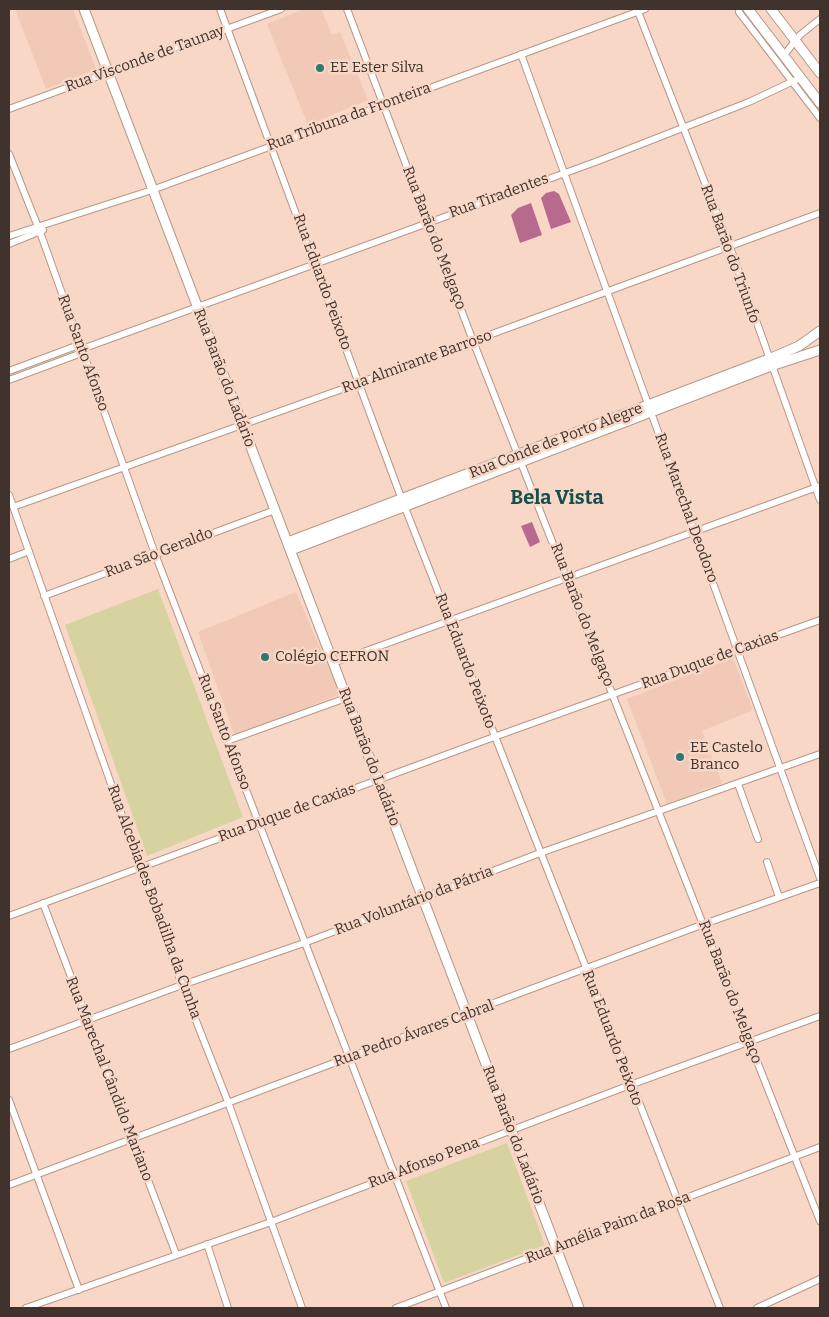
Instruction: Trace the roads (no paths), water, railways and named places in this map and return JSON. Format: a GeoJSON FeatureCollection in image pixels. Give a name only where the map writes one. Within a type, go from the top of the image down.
{"type":"FeatureCollection","features":[{"type":"Feature","properties":{"kind":"main road","name":"Rua Barão do Ladário"},"geometry":{"type":"LineString","coordinates":[[84,9],[110,73],[152,190],[379,780],[466,1015],[579,1308]]}},
{"type":"Feature","properties":{"kind":"main road"},"geometry":{"type":"LineString","coordinates":[[748,9],[784,55],[796,80],[820,103]]}},
{"type":"Feature","properties":{"kind":"main road"},"geometry":{"type":"LineString","coordinates":[[771,9],[820,73]]}},
{"type":"Feature","properties":{"kind":"main road","name":"Rua Conde de Porto Alegre"},"geometry":{"type":"LineString","coordinates":[[770,363],[820,331]]}},
{"type":"Feature","properties":{"kind":"main road","name":"Rua Conde de Porto Alegre"},"geometry":{"type":"LineString","coordinates":[[289,546],[770,363],[820,350]]}},
{"type":"Feature","properties":{"kind":"street","name":"Rua Eduardo Peixoto"},"geometry":{"type":"LineString","coordinates":[[220,9],[316,264],[403,504],[630,1085],[720,1308]]}},
{"type":"Feature","properties":{"kind":"street","name":"Rua Visconde de Taunay"},"geometry":{"type":"LineString","coordinates":[[9,109],[281,9]]}},
{"type":"Feature","properties":{"kind":"street","name":"Rua Barão do Melgaço"},"geometry":{"type":"LineString","coordinates":[[347,9],[473,341],[568,577],[748,1041],[820,1220]]}},
{"type":"Feature","properties":{"kind":"street","name":"Rua Tribuna da Fronteira"},"geometry":{"type":"LineString","coordinates":[[9,236],[38,229],[152,190],[645,9]]}},
{"type":"Feature","properties":{"kind":"street","name":"Rua Barão do Triunfo"},"geometry":{"type":"LineString","coordinates":[[638,10],[730,247],[770,363],[818,486],[820,500]]}},
{"type":"Feature","properties":{"kind":"street"},"geometry":{"type":"LineString","coordinates":[[739,12],[796,80],[820,118]]}},
{"type":"Feature","properties":{"kind":"street"},"geometry":{"type":"LineString","coordinates":[[784,55],[795,40],[820,19]]}},
{"type":"Feature","properties":{"kind":"street","name":"Rua Marechal Deodoro"},"geometry":{"type":"LineString","coordinates":[[522,54],[563,173],[651,409],[820,878]]}},
{"type":"Feature","properties":{"kind":"street","name":"Rua Tiradentes"},"geometry":{"type":"LineString","coordinates":[[9,380],[78,354],[82,349],[598,161],[757,98],[796,80]]}},
{"type":"Feature","properties":{"kind":"street","name":"Rua Santo Afonso"},"geometry":{"type":"LineString","coordinates":[[9,154],[82,349],[155,554],[446,1308]]}},
{"type":"Feature","properties":{"kind":"street","name":"Rua Almirante Barroso"},"geometry":{"type":"LineString","coordinates":[[13,507],[242,426],[820,213]]}},
{"type":"Feature","properties":{"kind":"street","name":"Rua Tribuna da Fronteira"},"geometry":{"type":"LineString","coordinates":[[9,244],[38,229]]}},
{"type":"Feature","properties":{"kind":"street","name":"Rua Tiradentes"},"geometry":{"type":"LineString","coordinates":[[9,371],[76,346],[82,349]]}},
{"type":"Feature","properties":{"kind":"street"},"geometry":{"type":"LineString","coordinates":[[333,663],[818,486]]}},
{"type":"Feature","properties":{"kind":"street","name":"Rua Alcebiades Bobadilha da Cunha"},"geometry":{"type":"LineString","coordinates":[[9,495],[182,984],[228,1102],[302,1308]]}},
{"type":"Feature","properties":{"kind":"street","name":"Rua São Geraldo"},"geometry":{"type":"LineString","coordinates":[[44,596],[275,510]]}},
{"type":"Feature","properties":{"kind":"street"},"geometry":{"type":"LineString","coordinates":[[9,559],[29,551]]}},
{"type":"Feature","properties":{"kind":"street","name":"Rua Duque de Caxias"},"geometry":{"type":"LineString","coordinates":[[9,916],[494,737],[820,620]]}},
{"type":"Feature","properties":{"kind":"street"},"geometry":{"type":"LineString","coordinates":[[227,741],[346,698]]}},
{"type":"Feature","properties":{"kind":"street","name":"Rua Voluntário da Pátria"},"geometry":{"type":"LineString","coordinates":[[9,1049],[87,1022],[182,984],[304,944],[540,853],[820,754]]}},
{"type":"Feature","properties":{"kind":"street"},"geometry":{"type":"LineString","coordinates":[[738,784],[758,839]]}},
{"type":"Feature","properties":{"kind":"street"},"geometry":{"type":"LineString","coordinates":[[767,862],[779,897]]}},
{"type":"Feature","properties":{"kind":"street","name":"Rua Pedro Ávares Cabral"},"geometry":{"type":"LineString","coordinates":[[9,1185],[36,1173],[466,1015],[704,924],[820,883]]}},
{"type":"Feature","properties":{"kind":"street","name":"Rua Marechal Cândido Mariano"},"geometry":{"type":"LineString","coordinates":[[43,903],[176,1254]]}},
{"type":"Feature","properties":{"kind":"street","name":"Rua Afonso Pena"},"geometry":{"type":"LineString","coordinates":[[26,1308],[271,1222],[630,1085],[820,1016]]}},
{"type":"Feature","properties":{"kind":"street"},"geometry":{"type":"LineString","coordinates":[[9,1100],[79,1290]]}},
{"type":"Feature","properties":{"kind":"street","name":"Rua Amélia Paim da Rosa"},"geometry":{"type":"LineString","coordinates":[[396,1308],[820,1147]]}},
{"type":"Feature","properties":{"kind":"street"},"geometry":{"type":"LineString","coordinates":[[207,1244],[228,1308]]}},
{"type":"Feature","properties":{"kind":"street"},"geometry":{"type":"LineString","coordinates":[[757,1308],[820,1279]]}},
{"type":"Feature","properties":{"kind":"place","name":"EE Ester Silva"},"geometry":{"type":"Point","coordinates":[320,68]}},
{"type":"Feature","properties":{"kind":"place","name":"Colégio CEFRON"},"geometry":{"type":"Point","coordinates":[265,657]}},
{"type":"Feature","properties":{"kind":"place","name":"EE Castelo Branco"},"geometry":{"type":"Point","coordinates":[680,757]}},
{"type":"Feature","properties":{"kind":"district","name":"Bela Vista"},"geometry":{"type":"Point","coordinates":[557,498]}}]}
